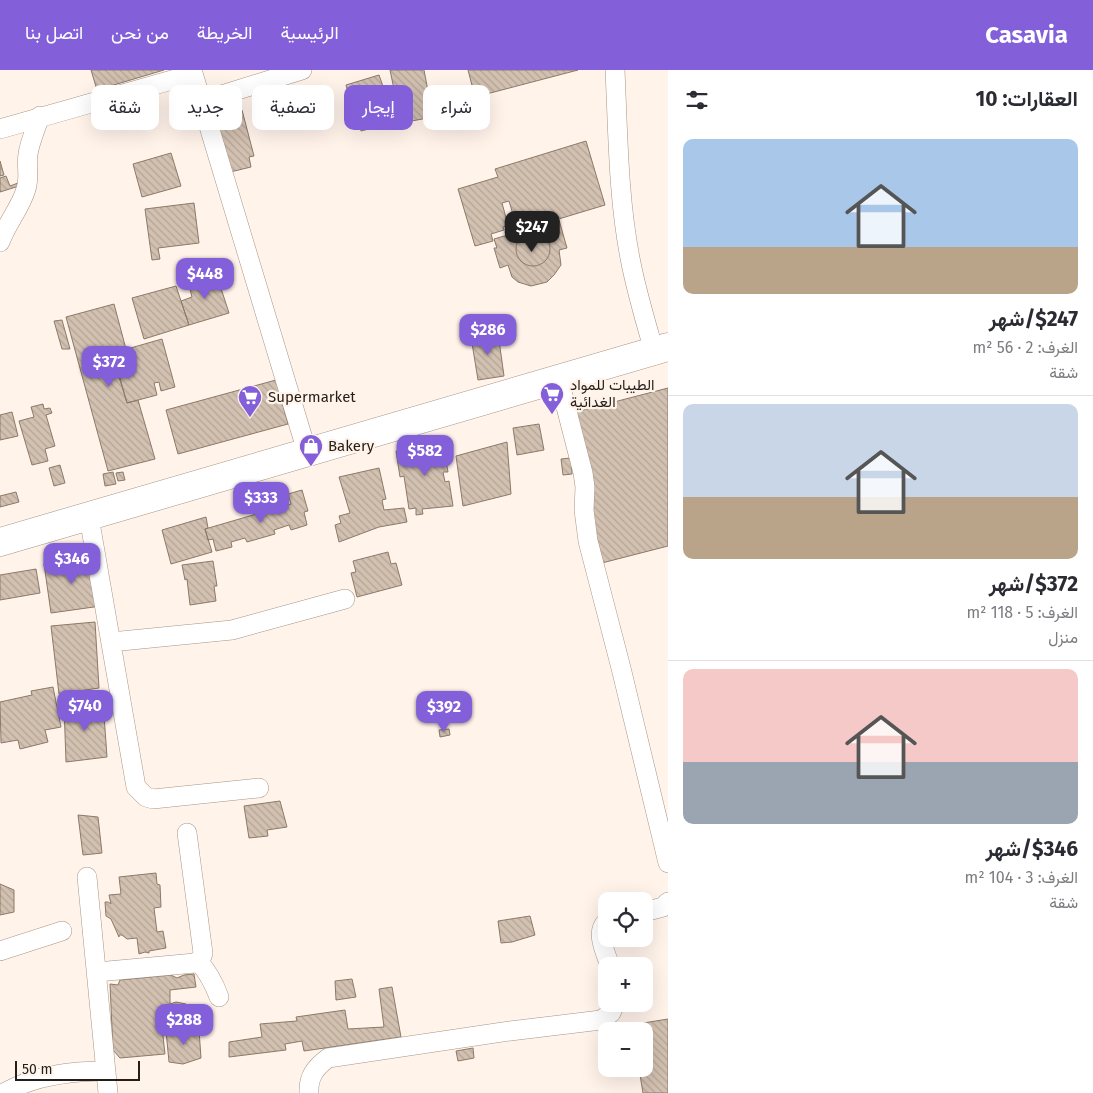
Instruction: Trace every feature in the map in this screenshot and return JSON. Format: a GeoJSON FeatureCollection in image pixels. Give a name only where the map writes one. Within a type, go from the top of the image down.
{"type":"FeatureCollection","features":[{"type":"Feature","properties":{"kind":"street"},"geometry":{"type":"LineString","coordinates":[[242,89],[302,70]]}},
{"type":"Feature","properties":{"kind":"street"},"geometry":{"type":"LineString","coordinates":[[0,542],[661,349],[641,306],[630,257],[623,209],[615,70]]}},
{"type":"Feature","properties":{"kind":"street"},"geometry":{"type":"LineString","coordinates":[[0,129],[193,72],[197,85]]}},
{"type":"Feature","properties":{"kind":"street"},"geometry":{"type":"LineString","coordinates":[[0,242],[5,228],[26,191],[29,147],[40,116]]}},
{"type":"Feature","properties":{"kind":"street"},"geometry":{"type":"LineString","coordinates":[[211,130],[308,452]]}},
{"type":"Feature","properties":{"kind":"street"},"geometry":{"type":"LineString","coordinates":[[0,208],[19,204]]}},
{"type":"Feature","properties":{"kind":"street"},"geometry":{"type":"LineString","coordinates":[[559,380],[584,474],[584,510],[588,541],[668,863]]}},
{"type":"Feature","properties":{"kind":"street"},"geometry":{"type":"LineString","coordinates":[[89,516],[134,780],[140,792],[146,797],[160,799],[259,788]]}},
{"type":"Feature","properties":{"kind":"street"},"geometry":{"type":"LineString","coordinates":[[111,642],[232,630],[345,599]]}},
{"type":"Feature","properties":{"kind":"street"},"geometry":{"type":"LineString","coordinates":[[97,972],[195,963],[198,961],[203,952],[187,833]]}},
{"type":"Feature","properties":{"kind":"street"},"geometry":{"type":"LineString","coordinates":[[87,876],[108,1093]]}},
{"type":"Feature","properties":{"kind":"street"},"geometry":{"type":"LineString","coordinates":[[653,910],[663,907],[668,902]]}},
{"type":"Feature","properties":{"kind":"street"},"geometry":{"type":"LineString","coordinates":[[0,951],[62,931]]}},
{"type":"Feature","properties":{"kind":"street"},"geometry":{"type":"LineString","coordinates":[[198,961],[211,978],[218,997]]}},
{"type":"Feature","properties":{"kind":"street"},"geometry":{"type":"LineString","coordinates":[[309,1093],[311,1075],[317,1066],[328,1058],[510,1031],[601,1020],[612,1012]]}},
{"type":"Feature","properties":{"kind":"street"},"geometry":{"type":"LineString","coordinates":[[4,1093],[33,1080],[76,1072],[106,1071]]}},
{"type":"Feature","properties":{"kind":"building"},"geometry":{"type":"Polygon","coordinates":[[[91,70],[164,70],[114,85],[96,85],[91,70]]]}},
{"type":"Feature","properties":{"kind":"building"},"geometry":{"type":"Polygon","coordinates":[[[390,70],[424,70],[427,85],[423,85],[423,119],[413,121],[413,85],[393,85],[390,70]]]}},
{"type":"Feature","properties":{"kind":"building"},"geometry":{"type":"Polygon","coordinates":[[[468,70],[578,70],[490,93],[490,85],[472,85],[468,70]]]}},
{"type":"Feature","properties":{"kind":"building"},"geometry":{"type":"Polygon","coordinates":[[[379,75],[383,85],[346,85],[379,75]]]}},
{"type":"Feature","properties":{"kind":"building"},"geometry":{"type":"Polygon","coordinates":[[[242,110],[254,156],[249,157],[251,167],[226,173],[215,130],[242,130],[242,110]]]}},
{"type":"Feature","properties":{"kind":"building"},"geometry":{"type":"Polygon","coordinates":[[[586,141],[605,205],[518,231],[509,201],[502,203],[508,225],[503,227],[504,230],[491,234],[493,241],[475,246],[458,189],[498,177],[495,169],[586,141]]]}},
{"type":"Feature","properties":{"kind":"building"},"geometry":{"type":"Polygon","coordinates":[[[171,153],[181,186],[142,197],[133,164],[171,153]]]}},
{"type":"Feature","properties":{"kind":"building"},"geometry":{"type":"Polygon","coordinates":[[[0,161],[4,175],[0,176],[0,161]]]}},
{"type":"Feature","properties":{"kind":"building"},"geometry":{"type":"Polygon","coordinates":[[[6,176],[10,186],[18,183],[19,186],[0,192],[0,178],[6,176]]]}},
{"type":"Feature","properties":{"kind":"building"},"geometry":{"type":"Polygon","coordinates":[[[194,203],[199,243],[158,248],[160,259],[152,260],[145,209],[194,203]]]}},
{"type":"Feature","properties":{"kind":"building"},"geometry":{"type":"Polygon","coordinates":[[[559,220],[567,248],[559,250],[561,265],[547,282],[531,286],[518,282],[512,277],[508,265],[500,268],[494,248],[497,248],[494,239],[559,220]]]}},
{"type":"Feature","properties":{"kind":"building"},"geometry":{"type":"Polygon","coordinates":[[[533,232],[545,237],[550,249],[545,261],[533,266],[521,261],[516,249],[521,237],[533,232]]]}},
{"type":"Feature","properties":{"kind":"building"},"geometry":{"type":"Polygon","coordinates":[[[216,273],[229,313],[189,325],[181,301],[192,297],[188,282],[216,273]]]}},
{"type":"Feature","properties":{"kind":"building"},"geometry":{"type":"Polygon","coordinates":[[[176,286],[189,325],[144,339],[132,298],[176,286]]]}},
{"type":"Feature","properties":{"kind":"building"},"geometry":{"type":"Polygon","coordinates":[[[114,304],[126,349],[113,353],[111,351],[127,403],[138,400],[155,459],[108,471],[66,317],[114,304]]]}},
{"type":"Feature","properties":{"kind":"building"},"geometry":{"type":"Polygon","coordinates":[[[62,320],[70,349],[62,349],[54,321],[62,320]]]}},
{"type":"Feature","properties":{"kind":"building"},"geometry":{"type":"Polygon","coordinates":[[[498,333],[504,376],[478,380],[471,337],[498,333]]]}},
{"type":"Feature","properties":{"kind":"building"},"geometry":{"type":"Polygon","coordinates":[[[162,339],[175,387],[161,391],[159,382],[154,383],[157,395],[127,403],[113,353],[162,339]]]}},
{"type":"Feature","properties":{"kind":"building"},"geometry":{"type":"Polygon","coordinates":[[[276,380],[288,424],[178,454],[166,410],[276,380]]]}},
{"type":"Feature","properties":{"kind":"building"},"geometry":{"type":"Polygon","coordinates":[[[668,388],[668,546],[598,564],[560,416],[668,388]]]}},
{"type":"Feature","properties":{"kind":"building"},"geometry":{"type":"Polygon","coordinates":[[[43,404],[44,409],[50,408],[52,413],[46,415],[55,446],[45,449],[48,461],[32,465],[19,421],[34,417],[31,407],[43,404]]]}},
{"type":"Feature","properties":{"kind":"building"},"geometry":{"type":"Polygon","coordinates":[[[12,412],[18,436],[0,440],[0,415],[12,412]]]}},
{"type":"Feature","properties":{"kind":"building"},"geometry":{"type":"Polygon","coordinates":[[[539,424],[544,450],[517,455],[513,428],[539,424]]]}},
{"type":"Feature","properties":{"kind":"building"},"geometry":{"type":"Polygon","coordinates":[[[507,442],[511,494],[463,506],[456,456],[507,442]]]}},
{"type":"Feature","properties":{"kind":"building"},"geometry":{"type":"Polygon","coordinates":[[[443,444],[448,472],[443,472],[445,482],[449,481],[453,506],[422,509],[423,514],[416,515],[416,508],[409,509],[404,476],[400,477],[396,451],[443,444]]]}},
{"type":"Feature","properties":{"kind":"building"},"geometry":{"type":"Polygon","coordinates":[[[571,458],[572,474],[563,475],[561,459],[571,458]]]}},
{"type":"Feature","properties":{"kind":"building"},"geometry":{"type":"Polygon","coordinates":[[[60,465],[65,483],[54,486],[49,468],[60,465]]]}},
{"type":"Feature","properties":{"kind":"building"},"geometry":{"type":"Polygon","coordinates":[[[379,468],[386,499],[382,500],[384,510],[404,508],[407,522],[379,527],[339,542],[335,525],[341,523],[339,516],[350,513],[339,477],[379,468]]]}},
{"type":"Feature","properties":{"kind":"building"},"geometry":{"type":"Polygon","coordinates":[[[113,472],[116,484],[105,486],[103,474],[113,472]]]}},
{"type":"Feature","properties":{"kind":"building"},"geometry":{"type":"Polygon","coordinates":[[[123,472],[125,480],[118,481],[116,473],[123,472]]]}},
{"type":"Feature","properties":{"kind":"building"},"geometry":{"type":"Polygon","coordinates":[[[302,490],[308,511],[304,512],[307,525],[291,530],[289,525],[274,530],[275,534],[247,542],[245,538],[231,542],[232,547],[216,551],[213,539],[208,540],[205,529],[291,504],[288,494],[302,490]]]}},
{"type":"Feature","properties":{"kind":"building"},"geometry":{"type":"Polygon","coordinates":[[[16,492],[19,502],[0,507],[0,496],[16,492]]]}},
{"type":"Feature","properties":{"kind":"building"},"geometry":{"type":"Polygon","coordinates":[[[206,517],[208,528],[205,529],[212,552],[171,564],[162,530],[206,517]]]}},
{"type":"Feature","properties":{"kind":"building"},"geometry":{"type":"Polygon","coordinates":[[[388,552],[391,564],[396,563],[402,585],[357,597],[351,573],[356,572],[353,561],[388,552]]]}},
{"type":"Feature","properties":{"kind":"building"},"geometry":{"type":"Polygon","coordinates":[[[94,557],[101,606],[51,613],[44,564],[94,557]]]}},
{"type":"Feature","properties":{"kind":"building"},"geometry":{"type":"Polygon","coordinates":[[[213,561],[217,586],[214,586],[216,601],[190,605],[187,579],[185,580],[182,565],[213,561]]]}},
{"type":"Feature","properties":{"kind":"building"},"geometry":{"type":"Polygon","coordinates":[[[36,569],[40,593],[0,600],[0,575],[36,569]]]}},
{"type":"Feature","properties":{"kind":"building"},"geometry":{"type":"Polygon","coordinates":[[[95,622],[99,688],[59,694],[51,626],[95,622]]]}},
{"type":"Feature","properties":{"kind":"building"},"geometry":{"type":"Polygon","coordinates":[[[53,687],[61,727],[45,730],[48,742],[20,749],[18,740],[1,743],[0,702],[32,695],[31,691],[53,687]]]}},
{"type":"Feature","properties":{"kind":"building"},"geometry":{"type":"Polygon","coordinates":[[[103,701],[107,757],[66,762],[64,706],[103,701]]]}},
{"type":"Feature","properties":{"kind":"building"},"geometry":{"type":"Polygon","coordinates":[[[449,729],[450,735],[440,737],[439,730],[449,729]]]}},
{"type":"Feature","properties":{"kind":"building"},"geometry":{"type":"Polygon","coordinates":[[[280,801],[287,827],[267,830],[268,836],[249,838],[244,806],[280,801]]]}},
{"type":"Feature","properties":{"kind":"building"},"geometry":{"type":"Polygon","coordinates":[[[78,815],[98,817],[102,853],[83,855],[78,815]]]}},
{"type":"Feature","properties":{"kind":"building"},"geometry":{"type":"Polygon","coordinates":[[[156,873],[157,884],[160,885],[161,907],[154,908],[157,932],[163,931],[166,948],[139,954],[137,938],[127,939],[122,935],[119,935],[119,937],[111,919],[106,916],[105,902],[111,904],[109,895],[121,894],[119,877],[156,873]]]}},
{"type":"Feature","properties":{"kind":"building"},"geometry":{"type":"Polygon","coordinates":[[[0,884],[14,890],[14,912],[0,915],[0,884]]]}},
{"type":"Feature","properties":{"kind":"building"},"geometry":{"type":"Polygon","coordinates":[[[530,916],[535,935],[512,942],[501,943],[498,921],[530,916]]]}},
{"type":"Feature","properties":{"kind":"building"},"geometry":{"type":"Polygon","coordinates":[[[194,974],[196,987],[170,990],[170,1004],[176,1002],[186,1004],[187,1018],[165,1020],[165,1026],[162,1027],[165,1054],[120,1058],[113,1050],[110,984],[118,985],[120,980],[171,975],[177,978],[194,974]]]}},
{"type":"Feature","properties":{"kind":"building"},"geometry":{"type":"Polygon","coordinates":[[[352,979],[356,997],[336,1000],[335,981],[352,979]]]}},
{"type":"Feature","properties":{"kind":"building"},"geometry":{"type":"Polygon","coordinates":[[[392,987],[401,1037],[304,1051],[302,1041],[285,1044],[286,1050],[229,1057],[229,1042],[262,1037],[260,1024],[297,1021],[296,1017],[345,1010],[348,1029],[384,1027],[379,989],[392,987]]]}},
{"type":"Feature","properties":{"kind":"building"},"geometry":{"type":"Polygon","coordinates":[[[668,1019],[668,1093],[643,1093],[640,1077],[653,1077],[653,1022],[650,1022],[668,1019]]]}},
{"type":"Feature","properties":{"kind":"building"},"geometry":{"type":"Polygon","coordinates":[[[199,1030],[201,1058],[183,1064],[169,1062],[166,1031],[199,1030]]]}},
{"type":"Feature","properties":{"kind":"building"},"geometry":{"type":"Polygon","coordinates":[[[473,1048],[474,1058],[458,1061],[456,1051],[473,1048]]]}},
{"type":"Feature","properties":{"kind":"place","name":"الطيبات للمواد الغدائية"},"geometry":{"type":"Point","coordinates":[552,415]}},
{"type":"Feature","properties":{"kind":"place","name":"Supermarket"},"geometry":{"type":"Point","coordinates":[250,418]}},
{"type":"Feature","properties":{"kind":"place","name":"Bakery"},"geometry":{"type":"Point","coordinates":[311,467]}}]}
